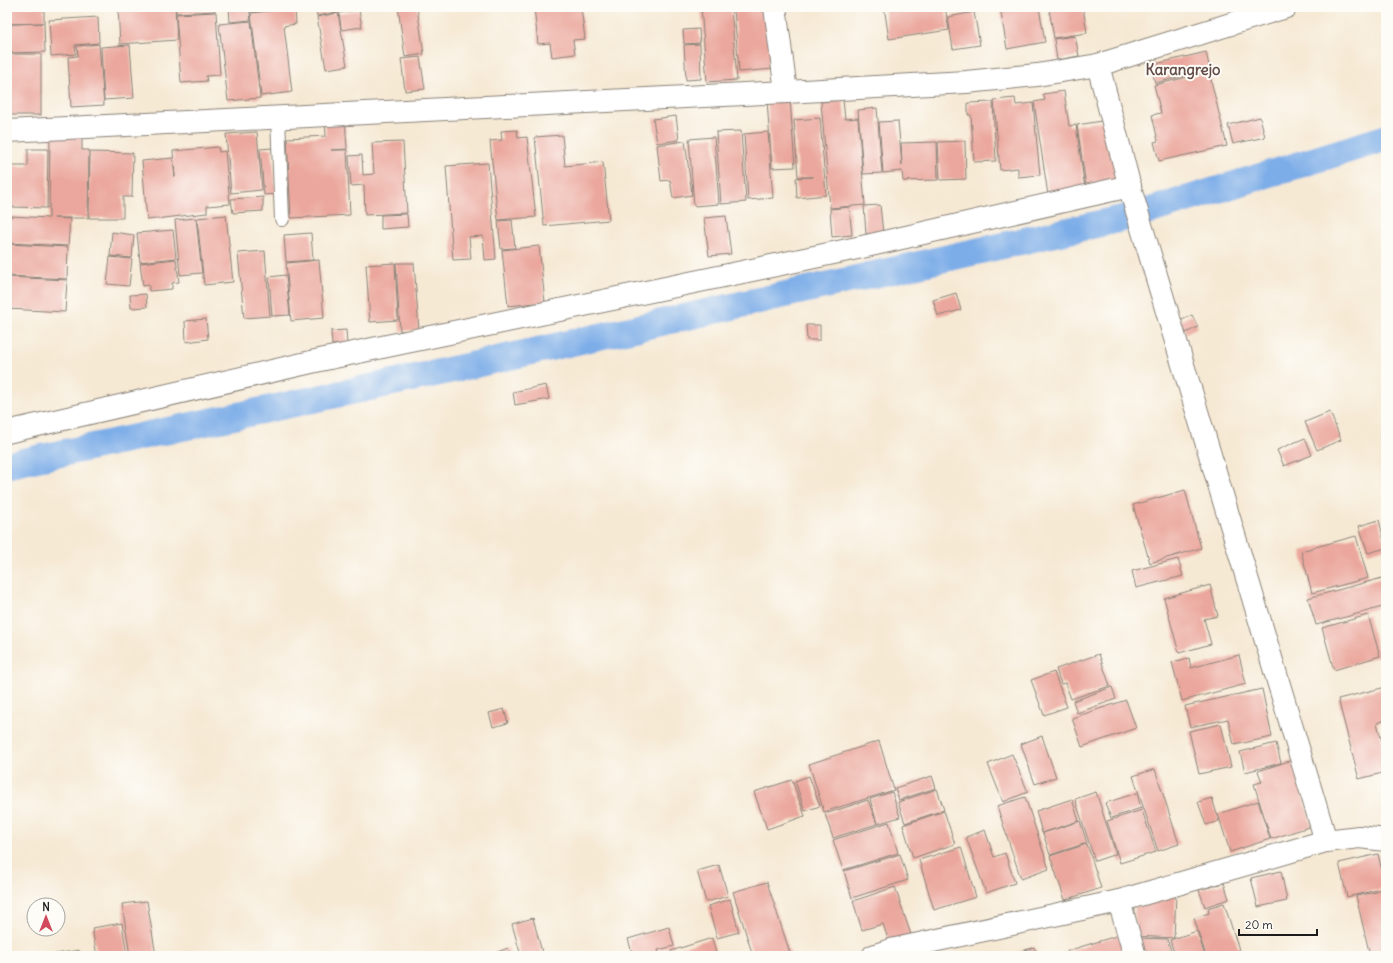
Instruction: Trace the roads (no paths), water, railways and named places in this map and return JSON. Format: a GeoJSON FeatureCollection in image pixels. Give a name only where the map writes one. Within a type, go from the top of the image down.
{"type":"FeatureCollection","features":[{"type":"Feature","properties":{"kind":"street"},"geometry":{"type":"LineString","coordinates":[[775,7],[786,92]]}},
{"type":"Feature","properties":{"kind":"street"},"geometry":{"type":"LineString","coordinates":[[7,131],[966,82],[1037,75],[1098,65],[1286,7]]}},
{"type":"Feature","properties":{"kind":"street"},"geometry":{"type":"LineString","coordinates":[[1098,65],[1131,190],[1326,841]]}},
{"type":"Feature","properties":{"kind":"street"},"geometry":{"type":"LineString","coordinates":[[7,432],[320,360],[862,248],[1131,190]]}},
{"type":"Feature","properties":{"kind":"street"},"geometry":{"type":"LineString","coordinates":[[873,956],[891,950],[1119,901],[1326,841],[1359,837],[1386,840]]}},
{"type":"Feature","properties":{"kind":"street"},"geometry":{"type":"LineString","coordinates":[[1119,901],[1136,956]]}},
{"type":"Feature","properties":{"kind":"lane"},"geometry":{"type":"LineString","coordinates":[[278,118],[282,219]]}},
{"type":"Feature","properties":{"kind":"waterway"},"geometry":{"type":"LineString","coordinates":[[7,465],[437,373],[1129,217],[1386,138]]}},
{"type":"Feature","properties":{"kind":"district","name":"Karangrejo"},"geometry":{"type":"Point","coordinates":[1183,69]}}]}
